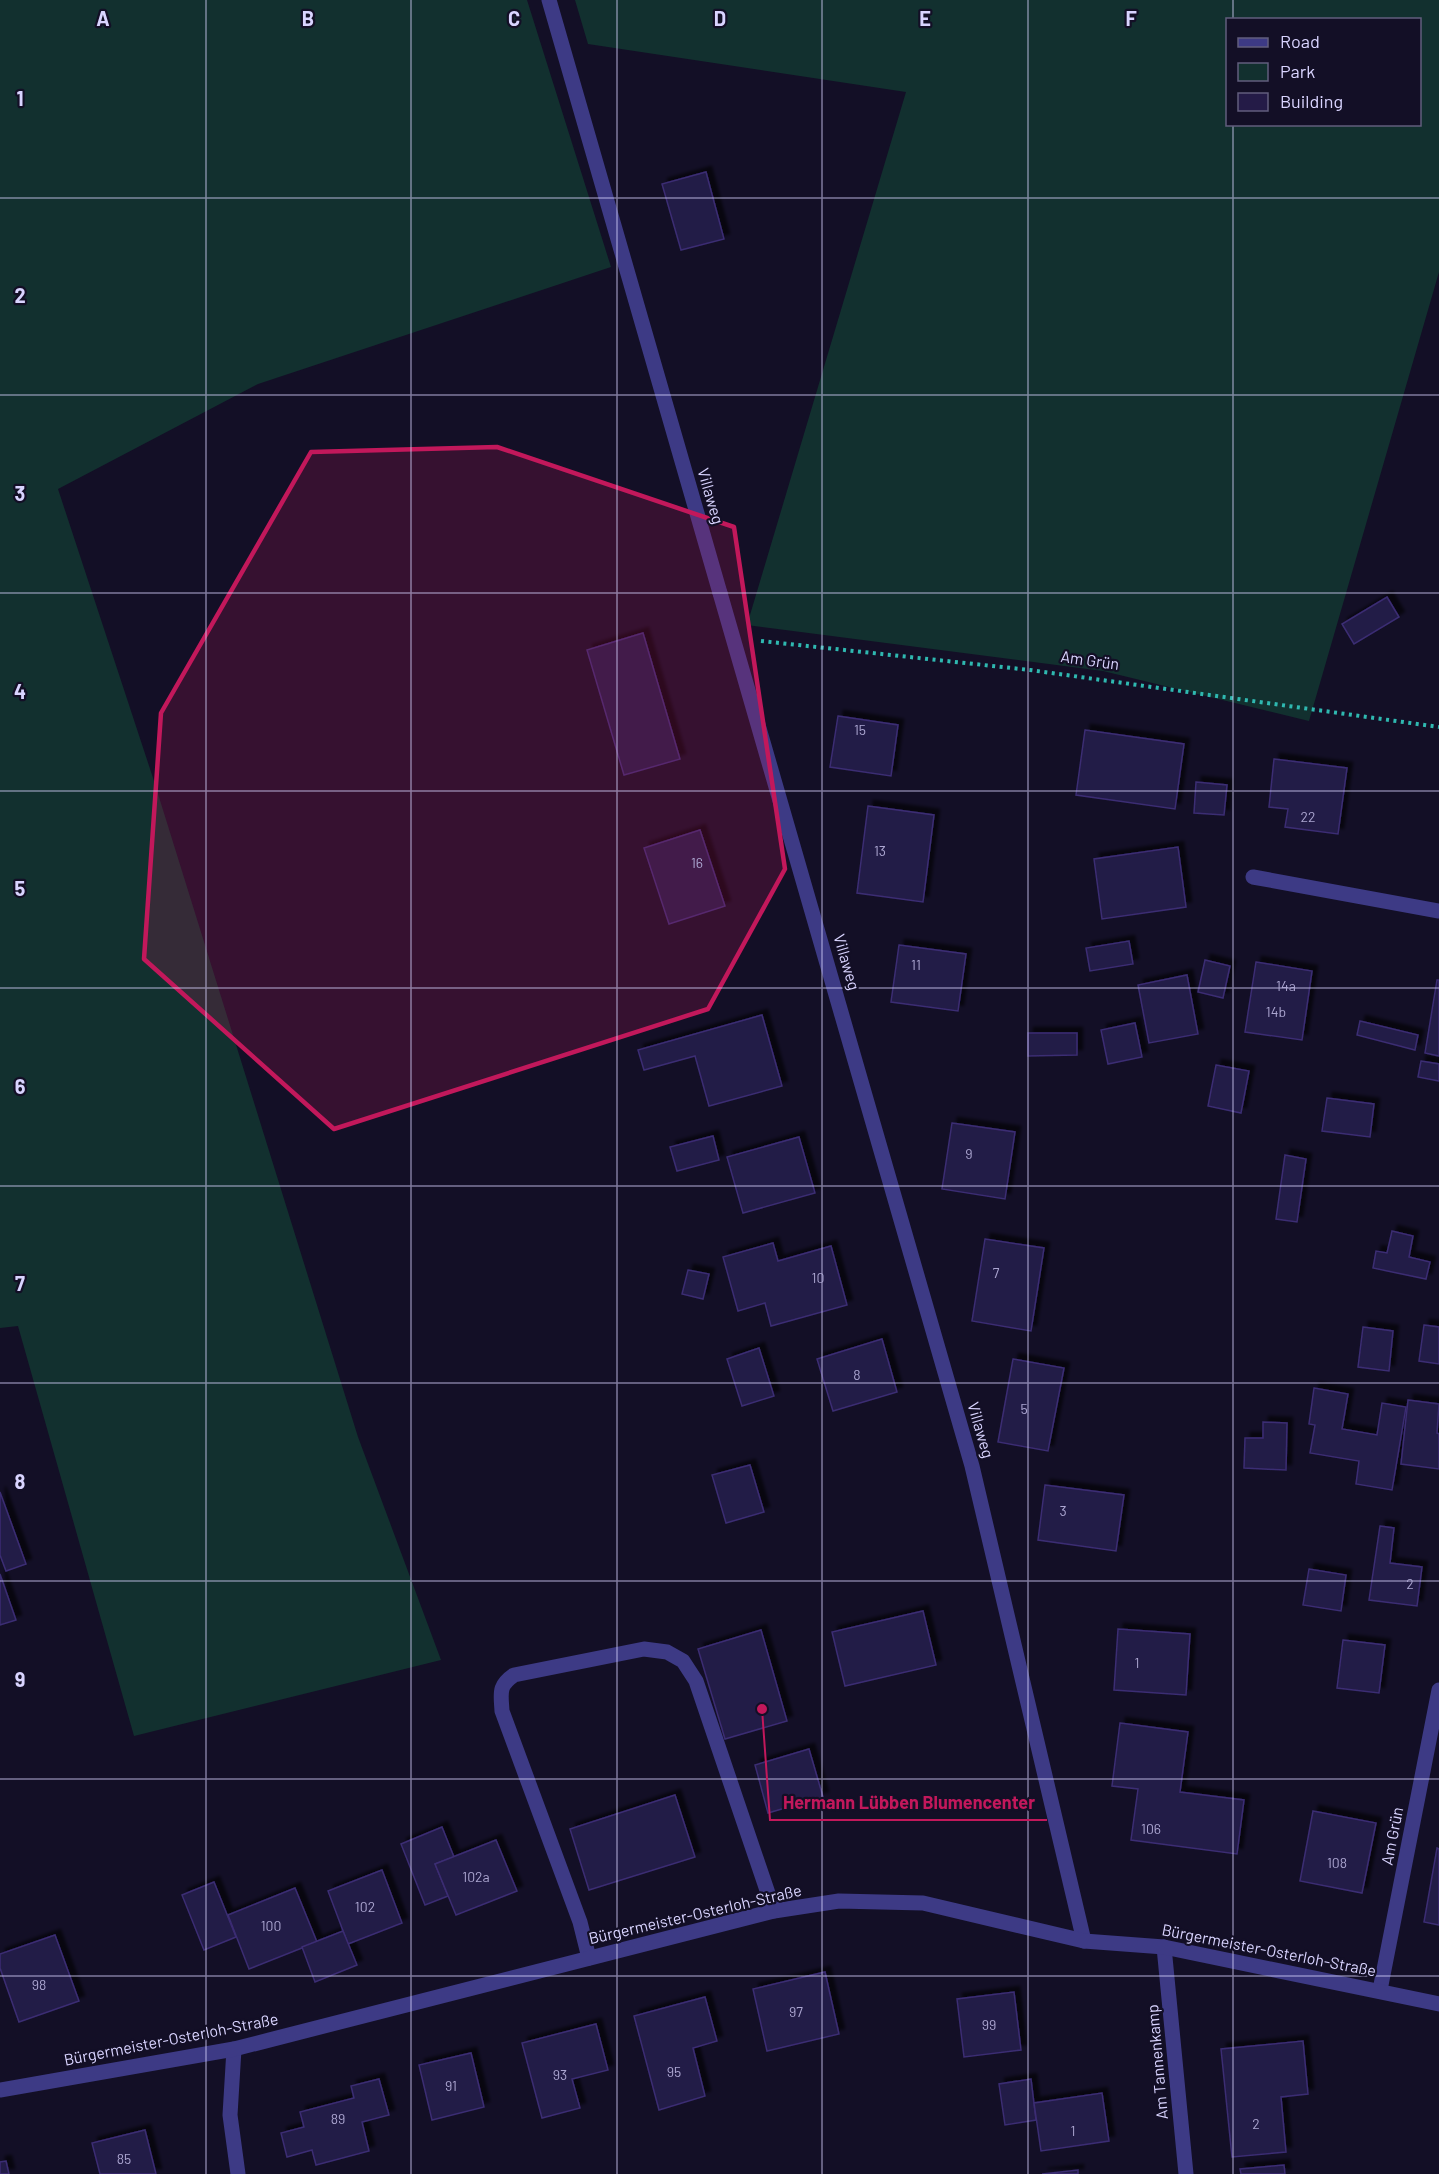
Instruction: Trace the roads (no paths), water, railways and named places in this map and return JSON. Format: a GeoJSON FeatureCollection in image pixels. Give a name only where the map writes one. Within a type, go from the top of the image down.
{"type":"FeatureCollection","features":[{"type":"Feature","properties":{"kind":"street","name":"Villaweg"},"geometry":{"type":"LineString","coordinates":[[549,0],[735,638],[972,1466],[1084,1941]]}},
{"type":"Feature","properties":{"kind":"street"},"geometry":{"type":"LineString","coordinates":[[1252,877],[1439,910]]}},
{"type":"Feature","properties":{"kind":"street"},"geometry":{"type":"LineString","coordinates":[[589,1958],[580,1922],[502,1711],[500,1692],[505,1681],[514,1675],[644,1649],[667,1652],[683,1661],[696,1681],[774,1911]]}},
{"type":"Feature","properties":{"kind":"street","name":"Am Grün"},"geometry":{"type":"LineString","coordinates":[[1380,1990],[1439,1690]]}},
{"type":"Feature","properties":{"kind":"street","name":"Bürgermeister-Osterloh-Straße"},"geometry":{"type":"LineString","coordinates":[[0,2090],[234,2049],[774,1911],[839,1901],[923,1903],[1084,1941],[1164,1947],[1439,2004]]}},
{"type":"Feature","properties":{"kind":"street","name":"Am Tannenkamp"},"geometry":{"type":"LineString","coordinates":[[1164,1947],[1186,2174]]}},
{"type":"Feature","properties":{"kind":"street"},"geometry":{"type":"LineString","coordinates":[[234,2049],[230,2115],[238,2174]]}},
{"type":"Feature","properties":{"kind":"place","name":"Hermann Lübben Blumencenter"},"geometry":{"type":"Point","coordinates":[762,1709]}}]}
